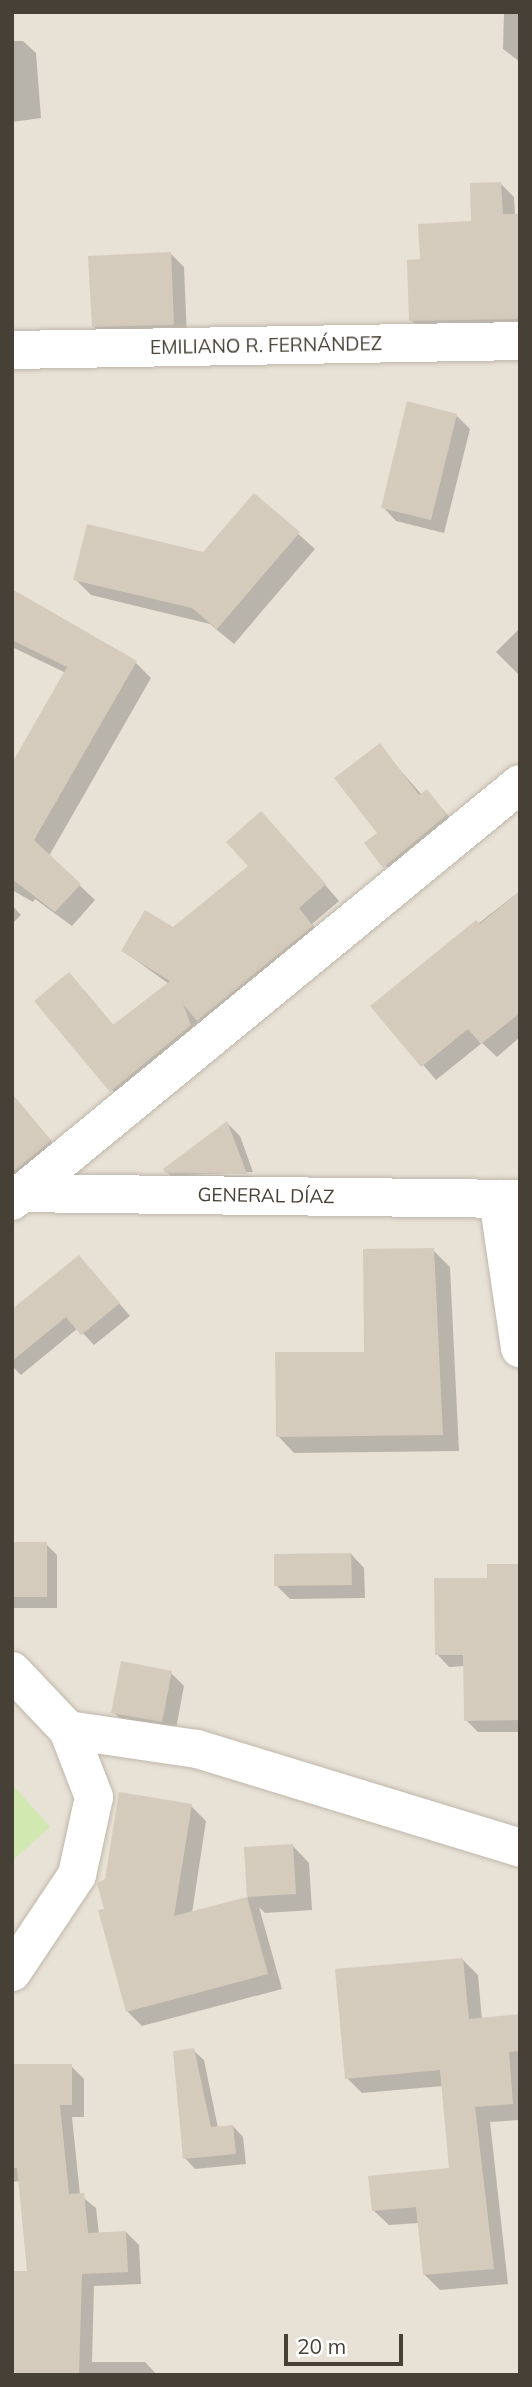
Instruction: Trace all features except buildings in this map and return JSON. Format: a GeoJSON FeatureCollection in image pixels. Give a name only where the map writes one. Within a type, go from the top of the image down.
{"type":"FeatureCollection","features":[{"type":"Feature","properties":{"kind":"street","name":"EMILIANO R. FERNÁNDEZ"},"geometry":{"type":"LineString","coordinates":[[12,350],[520,341]]}},
{"type":"Feature","properties":{"kind":"street"},"geometry":{"type":"LineString","coordinates":[[15,1196],[520,783]]}},
{"type":"Feature","properties":{"kind":"street","name":"GENERAL DÍAZ"},"geometry":{"type":"LineString","coordinates":[[15,1196],[509,1199]]}},
{"type":"Feature","properties":{"kind":"street"},"geometry":{"type":"LineString","coordinates":[[509,1199],[520,1348]]}},
{"type":"Feature","properties":{"kind":"street"},"geometry":{"type":"LineString","coordinates":[[12,1671],[68,1730],[94,1797],[77,1875],[12,1972]]}},
{"type":"Feature","properties":{"kind":"street"},"geometry":{"type":"LineString","coordinates":[[68,1730],[197,1749],[520,1848]]}},
{"type":"Feature","properties":{"kind":"shaded area"},"geometry":{"type":"Polygon","coordinates":[[[12,12],[520,12],[520,2375],[12,2375],[12,12]]]}},
{"type":"Feature","properties":{"kind":"green space"},"geometry":{"type":"Polygon","coordinates":[[[12,1784],[50,1827],[12,1861],[12,1784]]]}}]}
